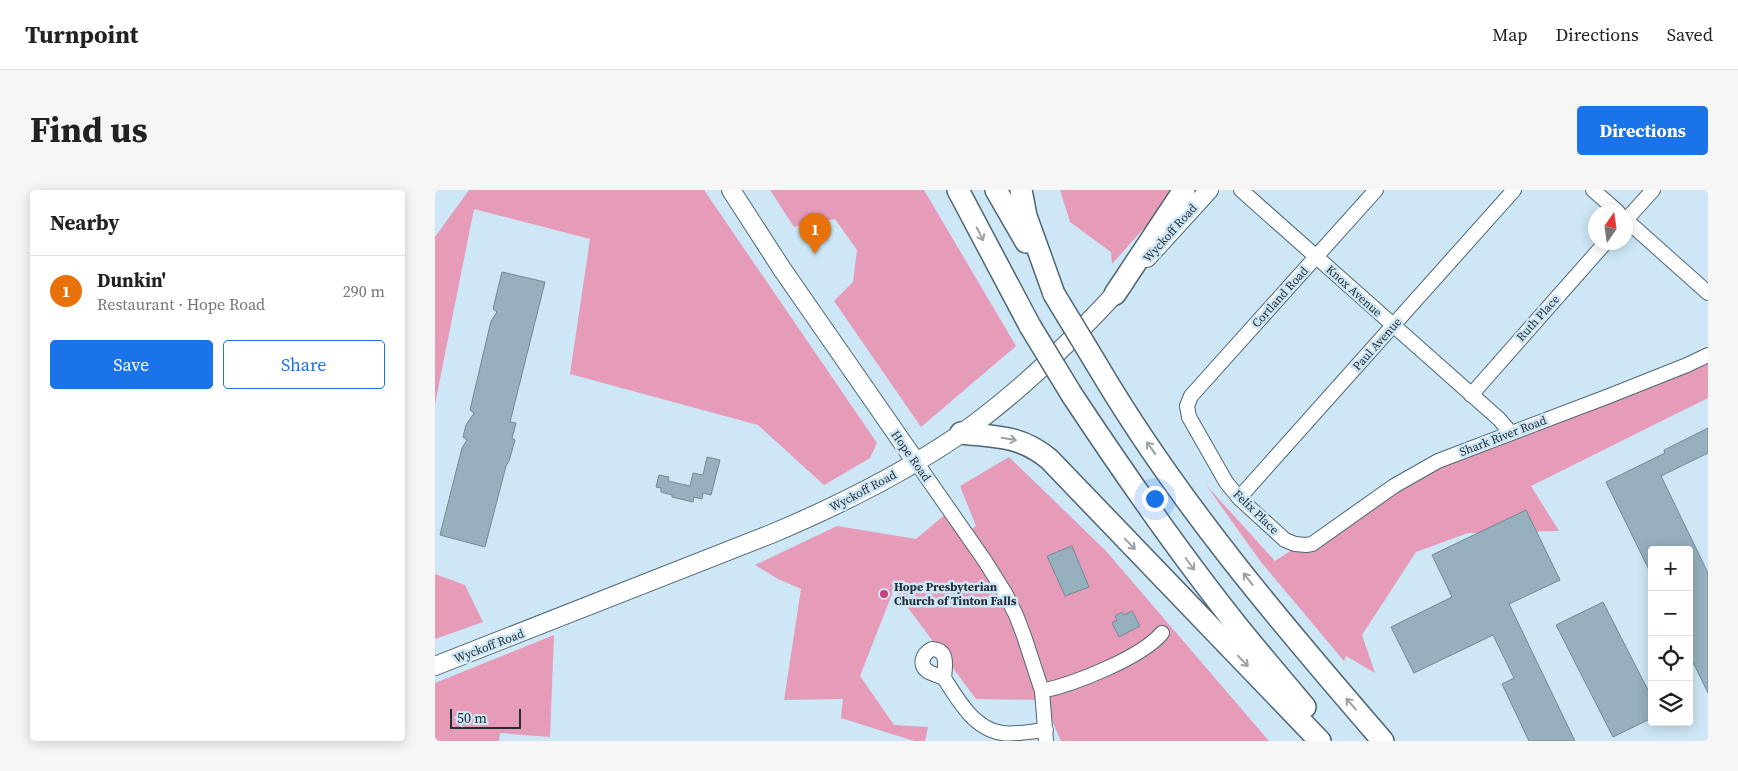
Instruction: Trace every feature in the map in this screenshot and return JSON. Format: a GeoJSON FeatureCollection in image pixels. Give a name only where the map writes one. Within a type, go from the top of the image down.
{"type":"FeatureCollection","features":[{"type":"Feature","properties":{"kind":"highway"},"geometry":{"type":"LineString","coordinates":[[958,190],[1030,326],[1072,395],[1114,458],[1180,551],[1239,627],[1333,741]]}},
{"type":"Feature","properties":{"kind":"highway"},"geometry":{"type":"LineString","coordinates":[[996,190],[1097,365],[1142,435],[1223,547],[1285,627],[1383,741]]}},
{"type":"Feature","properties":{"kind":"highway"},"geometry":{"type":"LineString","coordinates":[[1021,190],[1026,216],[1052,288]]}},
{"type":"Feature","properties":{"kind":"highway"},"geometry":{"type":"LineString","coordinates":[[1115,294],[1184,190]]}},
{"type":"Feature","properties":{"kind":"highway"},"geometry":{"type":"LineString","coordinates":[[961,433],[1009,438],[1034,448],[1049,459],[1320,741]]}},
{"type":"Feature","properties":{"kind":"main road","name":"Hope Road"},"geometry":{"type":"LineString","coordinates":[[731,190],[782,269],[916,462]]}},
{"type":"Feature","properties":{"kind":"main road","name":"Wyckoff Road"},"geometry":{"type":"LineString","coordinates":[[435,666],[528,631],[819,514],[877,485],[916,462],[961,433],[999,404],[1055,355],[1115,294],[1209,190]]}},
{"type":"Feature","properties":{"kind":"street","name":"Knox Avenue"},"geometry":{"type":"LineString","coordinates":[[1241,190],[1499,419],[1511,433]]}},
{"type":"Feature","properties":{"kind":"street","name":"Cortland Road"},"geometry":{"type":"LineString","coordinates":[[1187,406],[1191,396],[1376,190]]}},
{"type":"Feature","properties":{"kind":"street","name":"Paul Avenue"},"geometry":{"type":"LineString","coordinates":[[1239,498],[1514,190]]}},
{"type":"Feature","properties":{"kind":"street"},"geometry":{"type":"LineString","coordinates":[[1593,190],[1610,205]]}},
{"type":"Feature","properties":{"kind":"street"},"geometry":{"type":"LineString","coordinates":[[1633,209],[1653,190]]}},
{"type":"Feature","properties":{"kind":"street"},"geometry":{"type":"LineString","coordinates":[[1633,226],[1708,293]]}},
{"type":"Feature","properties":{"kind":"street","name":"Ruth Place"},"geometry":{"type":"LineString","coordinates":[[1471,395],[1599,250]]}},
{"type":"Feature","properties":{"kind":"street","name":"Shark River Road"},"geometry":{"type":"LineString","coordinates":[[1312,544],[1394,486],[1419,471],[1454,455],[1609,396],[1708,355]]}},
{"type":"Feature","properties":{"kind":"street","name":"Felix Place"},"geometry":{"type":"LineString","coordinates":[[1187,406],[1189,417],[1226,482],[1239,498],[1285,540],[1295,544],[1312,544]]}},
{"type":"Feature","properties":{"kind":"street","name":"Hope Road"},"geometry":{"type":"LineString","coordinates":[[916,462],[985,561],[1005,594],[1024,636],[1042,691],[1046,736]]}},
{"type":"Feature","properties":{"kind":"street"},"geometry":{"type":"LineString","coordinates":[[1042,691],[1063,687],[1106,668],[1147,647],[1155,642],[1163,633]]}},
{"type":"Feature","properties":{"kind":"street"},"geometry":{"type":"LineString","coordinates":[[944,678],[961,703],[975,720],[983,726],[1003,733],[1046,736]]}},
{"type":"Feature","properties":{"kind":"shaded area"},"geometry":{"type":"Polygon","coordinates":[[[469,190],[704,190],[877,443],[870,458],[824,485],[758,425],[570,374],[590,239],[474,209],[435,404],[435,237],[469,190]]]}},
{"type":"Feature","properties":{"kind":"shaded area"},"geometry":{"type":"Polygon","coordinates":[[[770,190],[924,190],[1016,346],[921,427],[834,301],[853,282],[857,250],[835,219],[794,227],[770,190]]]}},
{"type":"Feature","properties":{"kind":"shaded area"},"geometry":{"type":"Polygon","coordinates":[[[1060,190],[1178,190],[1112,264],[1111,252],[1070,222],[1060,190]]]}},
{"type":"Feature","properties":{"kind":"shaded area"},"geometry":{"type":"Polygon","coordinates":[[[1708,356],[1708,398],[1531,486],[1559,531],[1468,533],[1416,552],[1362,635],[1375,673],[1346,656],[1344,661],[1261,562],[1206,485],[1275,561],[1402,478],[1708,356]]]}},
{"type":"Feature","properties":{"kind":"shaded area"},"geometry":{"type":"Polygon","coordinates":[[[1009,457],[1106,551],[1269,741],[1061,741],[1043,700],[976,699],[894,589],[860,676],[894,725],[928,727],[925,741],[914,741],[841,718],[843,699],[784,700],[801,589],[778,579],[755,565],[837,526],[916,539],[948,512],[965,533],[976,526],[960,486],[1009,457]]]}},
{"type":"Feature","properties":{"kind":"shaded area"},"geometry":{"type":"Polygon","coordinates":[[[435,574],[465,585],[483,622],[435,639],[435,574]]]}},
{"type":"Feature","properties":{"kind":"shaded area"},"geometry":{"type":"Polygon","coordinates":[[[554,635],[550,737],[500,733],[499,741],[435,741],[435,683],[554,635]]]}},
{"type":"Feature","properties":{"kind":"building"},"geometry":{"type":"Polygon","coordinates":[[[502,272],[545,282],[510,422],[516,423],[512,438],[515,440],[506,466],[485,547],[440,535],[462,448],[467,440],[463,437],[466,425],[474,413],[470,410],[491,321],[497,312],[493,309],[502,272]]]}},
{"type":"Feature","properties":{"kind":"building"},"geometry":{"type":"Polygon","coordinates":[[[1708,428],[1708,453],[1661,476],[1708,573],[1708,693],[1693,662],[1693,546],[1648,546],[1648,568],[1606,482],[1665,453],[1664,450],[1708,428]]]}},
{"type":"Feature","properties":{"kind":"building"},"geometry":{"type":"Polygon","coordinates":[[[707,457],[720,460],[711,495],[703,493],[702,499],[694,497],[693,502],[672,497],[672,495],[661,492],[661,488],[656,487],[659,475],[669,477],[668,481],[690,486],[693,473],[703,475],[707,457]]]}},
{"type":"Feature","properties":{"kind":"building"},"geometry":{"type":"Polygon","coordinates":[[[1526,510],[1560,580],[1509,604],[1575,741],[1529,741],[1502,684],[1514,678],[1493,635],[1414,673],[1391,627],[1452,597],[1432,555],[1526,510]]]}},
{"type":"Feature","properties":{"kind":"building"},"geometry":{"type":"Polygon","coordinates":[[[1072,546],[1089,587],[1065,596],[1047,556],[1072,546]]]}},
{"type":"Feature","properties":{"kind":"building"},"geometry":{"type":"Polygon","coordinates":[[[1603,602],[1648,690],[1648,720],[1613,737],[1556,625],[1603,602]]]}},
{"type":"Feature","properties":{"kind":"building"},"geometry":{"type":"Polygon","coordinates":[[[1132,611],[1140,626],[1119,637],[1112,623],[1117,620],[1115,616],[1122,612],[1124,615],[1132,611]]]}},
{"type":"Feature","properties":{"kind":"place","name":"Dunkin'"},"geometry":{"type":"Point","coordinates":[815,254]}},
{"type":"Feature","properties":{"kind":"place","name":"Hope Presbyterian Church of Tinton Falls"},"geometry":{"type":"Point","coordinates":[884,594]}}]}
